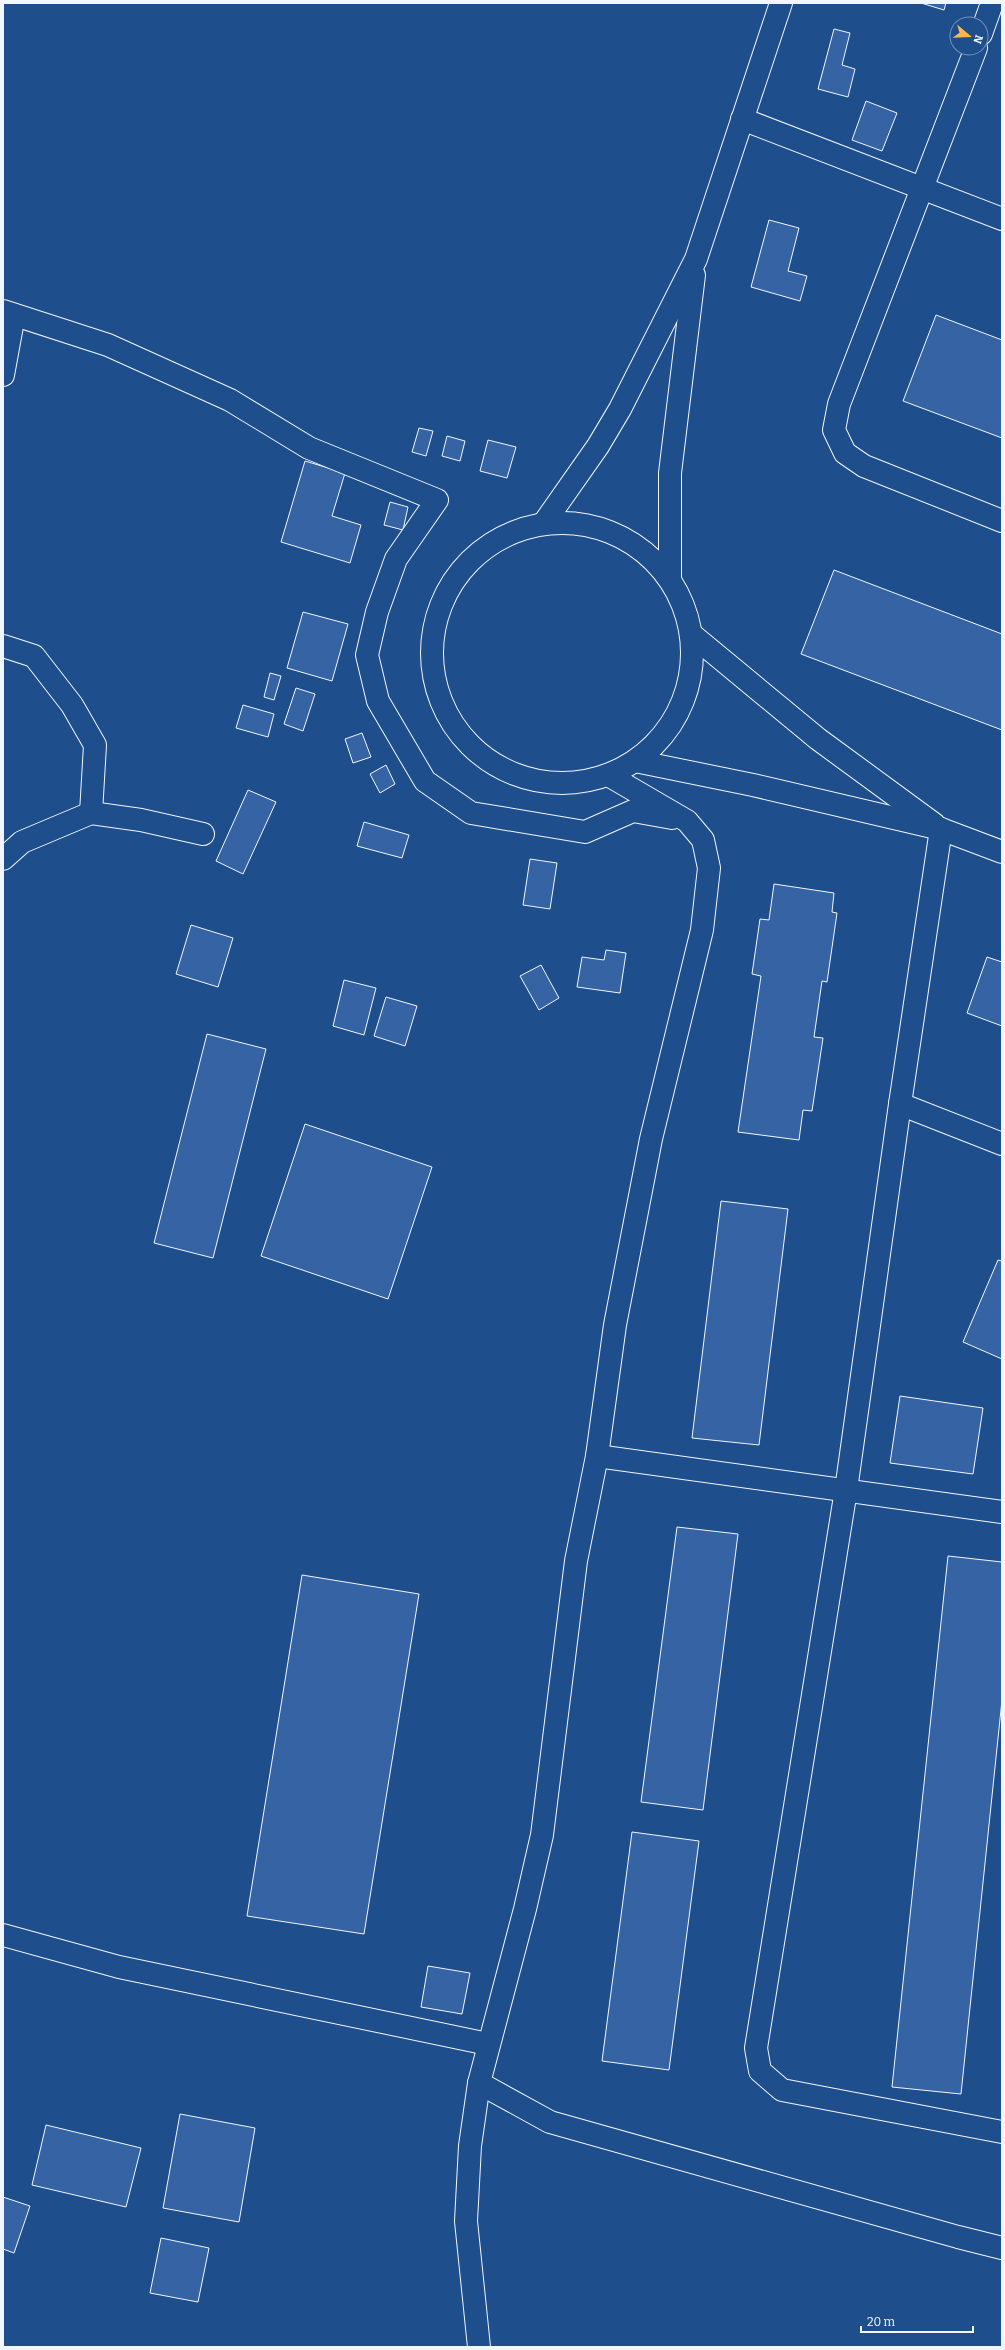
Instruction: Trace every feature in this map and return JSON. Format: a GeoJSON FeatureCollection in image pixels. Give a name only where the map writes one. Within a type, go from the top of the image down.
{"type":"FeatureCollection","features":[{"type":"Feature","properties":{"kind":"street"},"geometry":{"type":"LineString","coordinates":[[544,523],[598,446],[620,409],[696,260],[780,3]]}},
{"type":"Feature","properties":{"kind":"street"},"geometry":{"type":"LineString","coordinates":[[987,16],[992,3]]}},
{"type":"Feature","properties":{"kind":"street"},"geometry":{"type":"LineString","coordinates":[[973,56],[839,404],[834,430],[845,452],[864,466],[1002,521]]}},
{"type":"Feature","properties":{"kind":"street"},"geometry":{"type":"LineString","coordinates":[[742,119],[1002,220]]}},
{"type":"Feature","properties":{"kind":"street"},"geometry":{"type":"LineString","coordinates":[[670,580],[670,473],[696,260]]}},
{"type":"Feature","properties":{"kind":"street"},"geometry":{"type":"LineString","coordinates":[[3,375],[8,313],[108,345],[230,400],[309,448],[437,500],[396,559],[377,612],[367,655],[378,701],[425,781],[471,813],[585,832],[632,811],[687,821]]}},
{"type":"Feature","properties":{"kind":"street"},"geometry":{"type":"LineString","coordinates":[[573,522],[608,531],[628,540],[651,557],[670,580],[684,605],[691,634],[692,663],[686,692],[674,719],[657,742],[635,761],[608,774],[580,782],[551,783],[523,777],[496,766],[473,748],[454,726],[441,700],[435,679],[432,643],[438,614],[450,587],[467,564],[490,544],[515,531],[544,523],[573,522]]}},
{"type":"Feature","properties":{"kind":"street"},"geometry":{"type":"LineString","coordinates":[[691,634],[818,739],[942,829]]}},
{"type":"Feature","properties":{"kind":"street"},"geometry":{"type":"LineString","coordinates":[[3,646],[34,656],[72,705],[95,745],[91,813]]}},
{"type":"Feature","properties":{"kind":"street"},"geometry":{"type":"LineString","coordinates":[[635,761],[813,799],[942,829],[1002,852]]}},
{"type":"Feature","properties":{"kind":"street"},"geometry":{"type":"LineString","coordinates":[[479,2347],[466,2221],[470,2146],[479,2083],[488,2044],[525,1909],[542,1835],[576,1560],[597,1456],[615,1325],[651,1139],[702,930],[709,868],[703,840],[687,821],[608,774]]}},
{"type":"Feature","properties":{"kind":"street"},"geometry":{"type":"LineString","coordinates":[[3,859],[22,842],[91,813],[141,820],[203,834]]}},
{"type":"Feature","properties":{"kind":"street"},"geometry":{"type":"LineString","coordinates":[[942,829],[900,1104],[846,1490],[756,2048],[760,2071],[782,2090],[1002,2132]]}},
{"type":"Feature","properties":{"kind":"street"},"geometry":{"type":"LineString","coordinates":[[900,1104],[1002,1144]]}},
{"type":"Feature","properties":{"kind":"street"},"geometry":{"type":"LineString","coordinates":[[597,1456],[1002,1512]]}},
{"type":"Feature","properties":{"kind":"street"},"geometry":{"type":"LineString","coordinates":[[3,1935],[119,1967],[488,2044]]}},
{"type":"Feature","properties":{"kind":"street"},"geometry":{"type":"LineString","coordinates":[[479,2083],[550,2122],[958,2237],[1002,2248]]}},
{"type":"Feature","properties":{"kind":"building"},"geometry":{"type":"Polygon","coordinates":[[[921,3],[946,3],[944,10],[921,3]]]}},
{"type":"Feature","properties":{"kind":"building"},"geometry":{"type":"Polygon","coordinates":[[[834,29],[850,33],[842,65],[855,69],[848,97],[818,89],[834,29]]]}},
{"type":"Feature","properties":{"kind":"building"},"geometry":{"type":"Polygon","coordinates":[[[866,101],[897,113],[882,151],[852,140],[866,101]]]}},
{"type":"Feature","properties":{"kind":"building"},"geometry":{"type":"Polygon","coordinates":[[[769,220],[799,228],[788,271],[807,276],[800,301],[751,287],[769,220]]]}},
{"type":"Feature","properties":{"kind":"building"},"geometry":{"type":"Polygon","coordinates":[[[936,315],[1002,340],[1002,438],[903,401],[936,315]]]}},
{"type":"Feature","properties":{"kind":"building"},"geometry":{"type":"Polygon","coordinates":[[[419,428],[433,431],[426,456],[412,452],[419,428]]]}},
{"type":"Feature","properties":{"kind":"building"},"geometry":{"type":"Polygon","coordinates":[[[447,436],[465,441],[460,461],[442,456],[447,436]]]}},
{"type":"Feature","properties":{"kind":"building"},"geometry":{"type":"Polygon","coordinates":[[[488,440],[516,447],[507,478],[480,471],[488,440]]]}},
{"type":"Feature","properties":{"kind":"building"},"geometry":{"type":"Polygon","coordinates":[[[305,461],[345,473],[332,516],[361,525],[350,563],[281,542],[305,461]]]}},
{"type":"Feature","properties":{"kind":"building"},"geometry":{"type":"Polygon","coordinates":[[[390,502],[408,507],[403,530],[384,525],[390,502]]]}},
{"type":"Feature","properties":{"kind":"building"},"geometry":{"type":"Polygon","coordinates":[[[834,570],[1002,634],[1002,730],[801,654],[834,570]]]}},
{"type":"Feature","properties":{"kind":"building"},"geometry":{"type":"Polygon","coordinates":[[[303,612],[348,624],[332,681],[287,668],[303,612]]]}},
{"type":"Feature","properties":{"kind":"building"},"geometry":{"type":"Polygon","coordinates":[[[270,673],[281,676],[274,700],[264,697],[270,673]]]}},
{"type":"Feature","properties":{"kind":"building"},"geometry":{"type":"Polygon","coordinates":[[[296,688],[315,694],[303,731],[284,724],[296,688]]]}},
{"type":"Feature","properties":{"kind":"building"},"geometry":{"type":"Polygon","coordinates":[[[243,705],[274,714],[268,737],[236,728],[243,705]]]}},
{"type":"Feature","properties":{"kind":"building"},"geometry":{"type":"Polygon","coordinates":[[[362,733],[371,757],[353,763],[345,739],[362,733]]]}},
{"type":"Feature","properties":{"kind":"building"},"geometry":{"type":"Polygon","coordinates":[[[386,765],[395,784],[380,793],[370,774],[386,765]]]}},
{"type":"Feature","properties":{"kind":"building"},"geometry":{"type":"Polygon","coordinates":[[[248,790],[276,802],[243,874],[216,861],[248,790]]]}},
{"type":"Feature","properties":{"kind":"building"},"geometry":{"type":"Polygon","coordinates":[[[364,822],[409,835],[402,858],[357,846],[364,822]]]}},
{"type":"Feature","properties":{"kind":"building"},"geometry":{"type":"Polygon","coordinates":[[[530,859],[557,863],[550,909],[523,905],[530,859]]]}},
{"type":"Feature","properties":{"kind":"building"},"geometry":{"type":"Polygon","coordinates":[[[774,884],[834,893],[832,912],[837,913],[827,982],[822,981],[814,1037],[823,1038],[812,1111],[803,1110],[799,1140],[738,1132],[761,976],[752,974],[760,919],[769,920],[774,884]]]}},
{"type":"Feature","properties":{"kind":"building"},"geometry":{"type":"Polygon","coordinates":[[[191,925],[233,938],[218,987],[176,974],[191,925]]]}},
{"type":"Feature","properties":{"kind":"building"},"geometry":{"type":"Polygon","coordinates":[[[606,950],[626,953],[620,993],[577,987],[582,957],[604,960],[606,950]]]}},
{"type":"Feature","properties":{"kind":"building"},"geometry":{"type":"Polygon","coordinates":[[[987,957],[1002,962],[1002,1026],[967,1013],[987,957]]]}},
{"type":"Feature","properties":{"kind":"building"},"geometry":{"type":"Polygon","coordinates":[[[541,965],[559,998],[539,1010],[520,976],[541,965]]]}},
{"type":"Feature","properties":{"kind":"building"},"geometry":{"type":"Polygon","coordinates":[[[344,980],[376,988],[364,1035],[333,1026],[344,980]]]}},
{"type":"Feature","properties":{"kind":"building"},"geometry":{"type":"Polygon","coordinates":[[[386,997],[417,1006],[405,1046],[374,1036],[386,997]]]}},
{"type":"Feature","properties":{"kind":"building"},"geometry":{"type":"Polygon","coordinates":[[[207,1034],[266,1049],[213,1258],[154,1243],[207,1034]]]}},
{"type":"Feature","properties":{"kind":"building"},"geometry":{"type":"Polygon","coordinates":[[[305,1124],[432,1167],[388,1299],[261,1256],[305,1124]]]}},
{"type":"Feature","properties":{"kind":"building"},"geometry":{"type":"Polygon","coordinates":[[[721,1201],[788,1209],[759,1445],[692,1438],[721,1201]]]}},
{"type":"Feature","properties":{"kind":"building"},"geometry":{"type":"Polygon","coordinates":[[[998,1260],[1002,1261],[1002,1359],[963,1342],[998,1260]]]}},
{"type":"Feature","properties":{"kind":"building"},"geometry":{"type":"Polygon","coordinates":[[[900,1396],[983,1408],[973,1474],[890,1463],[900,1396]]]}},
{"type":"Feature","properties":{"kind":"building"},"geometry":{"type":"Polygon","coordinates":[[[677,1527],[738,1534],[703,1810],[641,1802],[677,1527]]]}},
{"type":"Feature","properties":{"kind":"building"},"geometry":{"type":"Polygon","coordinates":[[[948,1556],[1002,1562],[1002,1700],[961,2094],[892,2087],[948,1556]]]}},
{"type":"Feature","properties":{"kind":"building"},"geometry":{"type":"Polygon","coordinates":[[[302,1575],[419,1594],[364,1934],[247,1916],[302,1575]]]}},
{"type":"Feature","properties":{"kind":"building"},"geometry":{"type":"Polygon","coordinates":[[[632,1832],[699,1841],[669,2070],[602,2061],[632,1832]]]}},
{"type":"Feature","properties":{"kind":"building"},"geometry":{"type":"Polygon","coordinates":[[[428,1966],[470,1973],[462,2014],[421,2007],[428,1966]]]}},
{"type":"Feature","properties":{"kind":"building"},"geometry":{"type":"Polygon","coordinates":[[[180,2114],[255,2128],[239,2222],[163,2208],[180,2114]]]}},
{"type":"Feature","properties":{"kind":"building"},"geometry":{"type":"Polygon","coordinates":[[[46,2125],[141,2148],[126,2207],[32,2185],[46,2125]]]}},
{"type":"Feature","properties":{"kind":"building"},"geometry":{"type":"Polygon","coordinates":[[[3,2197],[30,2206],[14,2253],[3,2249],[3,2197]]]}},
{"type":"Feature","properties":{"kind":"building"},"geometry":{"type":"Polygon","coordinates":[[[161,2238],[209,2248],[198,2302],[150,2293],[161,2238]]]}}]}
